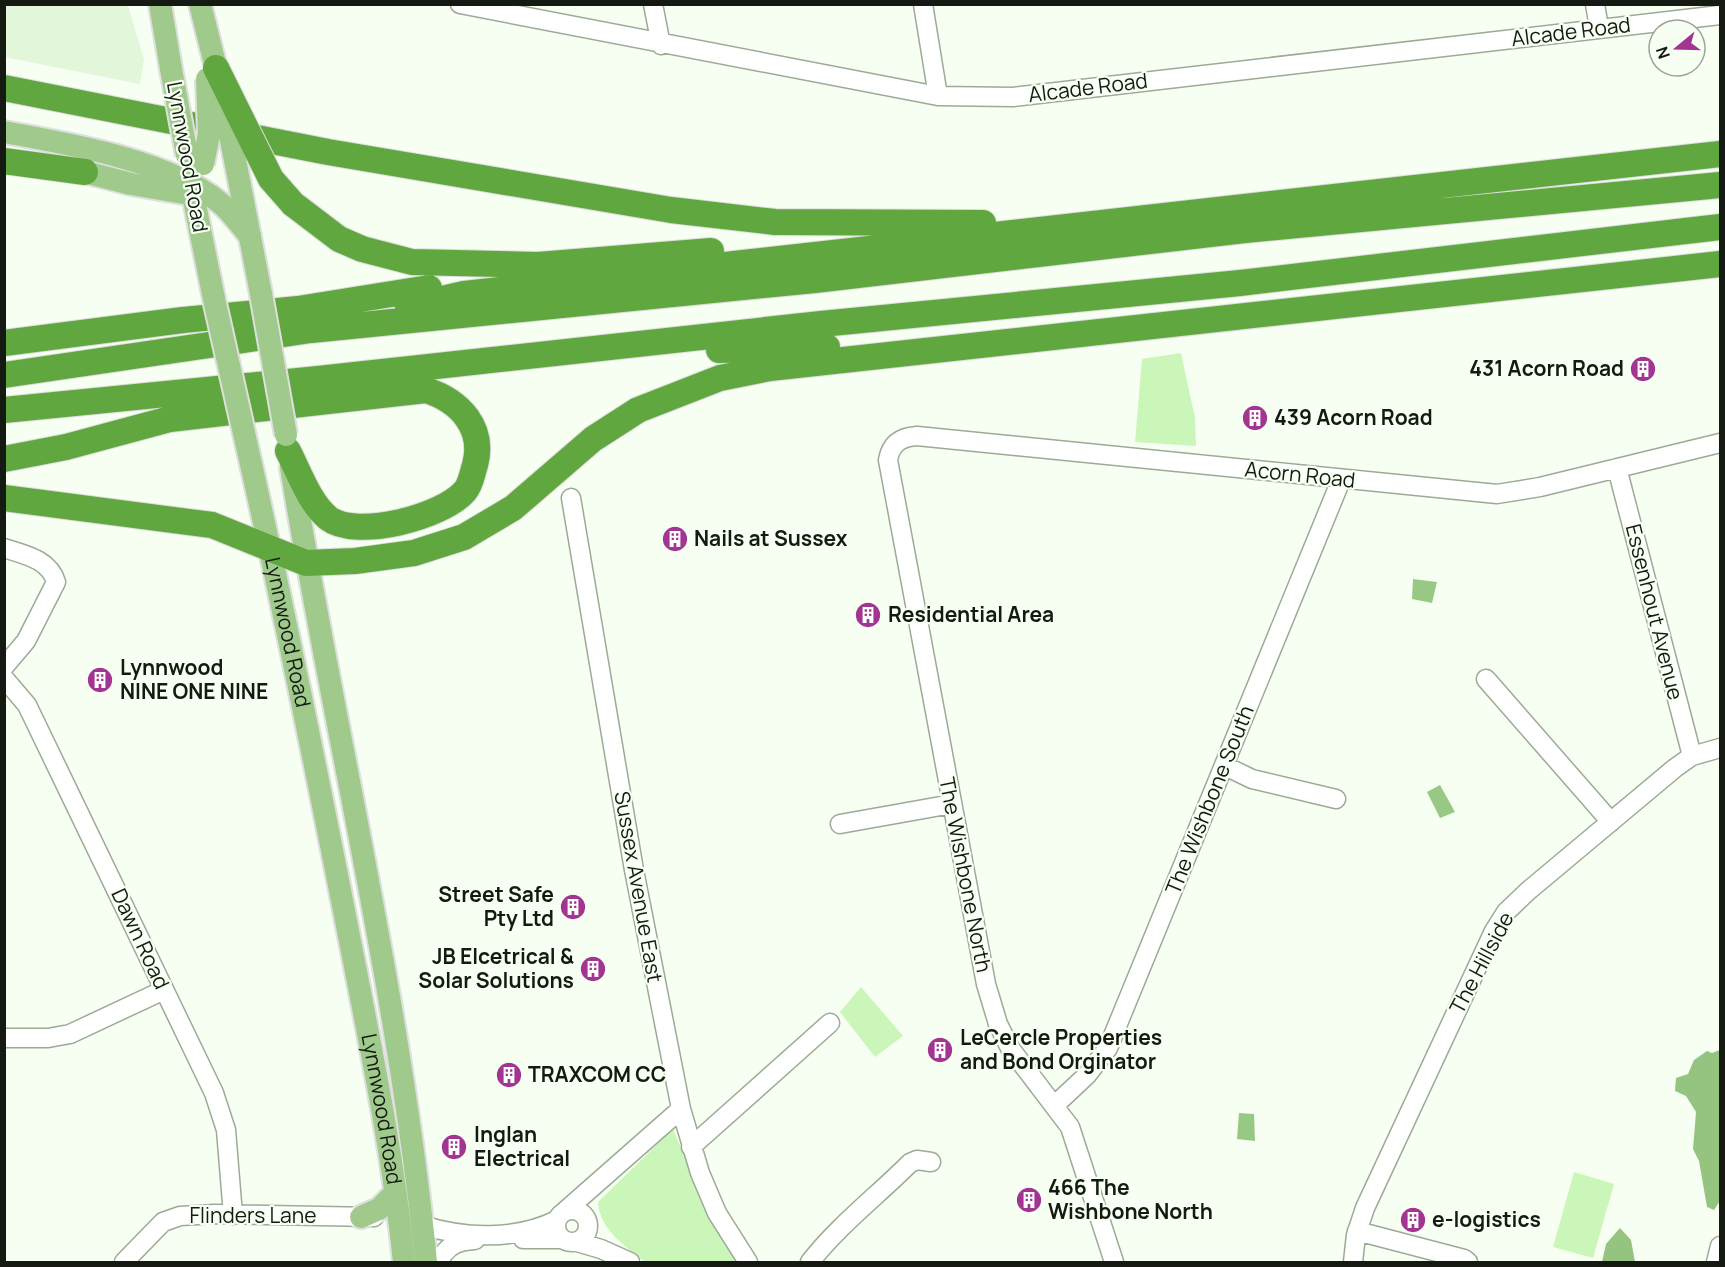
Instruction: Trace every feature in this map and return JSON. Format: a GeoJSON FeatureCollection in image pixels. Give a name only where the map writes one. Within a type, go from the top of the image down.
{"type":"FeatureCollection","features":[{"type":"Feature","properties":{"kind":"highway"},"geometry":{"type":"LineString","coordinates":[[213,64],[271,179],[293,204],[339,239],[412,262],[538,265],[697,251],[972,239]]}},
{"type":"Feature","properties":{"kind":"highway"},"geometry":{"type":"LineString","coordinates":[[4,88],[328,152],[671,210],[775,222],[979,223],[1244,205]]}},
{"type":"Feature","properties":{"kind":"highway"},"geometry":{"type":"LineString","coordinates":[[311,330],[464,294],[972,239],[1244,205],[1720,154]]}},
{"type":"Feature","properties":{"kind":"highway"},"geometry":{"type":"LineString","coordinates":[[4,161],[85,172]]}},
{"type":"Feature","properties":{"kind":"highway"},"geometry":{"type":"LineString","coordinates":[[4,375],[311,330],[815,280],[1245,230],[1720,185]]}},
{"type":"Feature","properties":{"kind":"highway"},"geometry":{"type":"LineString","coordinates":[[4,410],[1240,283],[1720,227]]}},
{"type":"Feature","properties":{"kind":"highway"},"geometry":{"type":"LineString","coordinates":[[4,498],[212,525],[237,533],[270,550],[306,563],[355,561],[414,553],[464,537],[513,508],[611,425],[663,398],[720,378],[770,368],[1720,264]]}},
{"type":"Feature","properties":{"kind":"highway"},"geometry":{"type":"LineString","coordinates":[[4,343],[183,320],[298,309],[412,291],[538,265]]}},
{"type":"Feature","properties":{"kind":"highway"},"geometry":{"type":"LineString","coordinates":[[526,356],[1037,340]]}},
{"type":"Feature","properties":{"kind":"highway"},"geometry":{"type":"LineString","coordinates":[[4,459],[66,447],[170,419],[426,390],[454,403],[468,417],[478,452],[466,490],[439,509],[387,525],[343,526],[328,518],[314,499],[287,443]]}},
{"type":"Feature","properties":{"kind":"main road","name":"Lynnwood Road"},"geometry":{"type":"LineString","coordinates":[[160,4],[194,177],[214,299],[307,718],[400,1217],[404,1263]]}},
{"type":"Feature","properties":{"kind":"main road","name":"Lynnwood Road"},"geometry":{"type":"LineString","coordinates":[[201,9],[237,170],[261,294],[306,563],[388,1001],[412,1145],[426,1263]]}},
{"type":"Feature","properties":{"kind":"main road"},"geometry":{"type":"LineString","coordinates":[[194,177],[209,134],[213,64]]}},
{"type":"Feature","properties":{"kind":"main road"},"geometry":{"type":"LineString","coordinates":[[4,132],[123,158],[194,177],[250,236]]}},
{"type":"Feature","properties":{"kind":"main road"},"geometry":{"type":"LineString","coordinates":[[4,152],[85,172],[194,177]]}},
{"type":"Feature","properties":{"kind":"main road"},"geometry":{"type":"LineString","coordinates":[[400,1217],[410,1211],[412,1205],[407,1165],[412,1145]]}},
{"type":"Feature","properties":{"kind":"main road"},"geometry":{"type":"LineString","coordinates":[[361,1217],[379,1209],[395,1193]]}},
{"type":"Feature","properties":{"kind":"main road"},"geometry":{"type":"LineString","coordinates":[[415,1263],[415,1247],[422,1225]]}},
{"type":"Feature","properties":{"kind":"street","name":"Alcade Road"},"geometry":{"type":"LineString","coordinates":[[460,4],[661,45],[938,96],[1013,97],[1720,15]]}},
{"type":"Feature","properties":{"kind":"street"},"geometry":{"type":"LineString","coordinates":[[653,4],[661,45]]}},
{"type":"Feature","properties":{"kind":"street"},"geometry":{"type":"LineString","coordinates":[[923,4],[938,96]]}},
{"type":"Feature","properties":{"kind":"street"},"geometry":{"type":"LineString","coordinates":[[1595,4],[1599,28]]}},
{"type":"Feature","properties":{"kind":"street","name":"Acorn Road"},"geometry":{"type":"LineString","coordinates":[[888,460],[890,450],[896,442],[917,436],[1497,494],[1720,443]]}},
{"type":"Feature","properties":{"kind":"street","name":"The Wishbone North"},"geometry":{"type":"LineString","coordinates":[[888,460],[980,960],[992,1008],[1010,1048],[1070,1127],[1114,1263]]}},
{"type":"Feature","properties":{"kind":"street","name":"Essenhout Avenue"},"geometry":{"type":"LineString","coordinates":[[1617,468],[1692,756]]}},
{"type":"Feature","properties":{"kind":"street","name":"The Wishbone South"},"geometry":{"type":"LineString","coordinates":[[1055,1105],[1094,1067],[1108,1048],[1341,480]]}},
{"type":"Feature","properties":{"kind":"street","name":"Sussex Avenue East"},"geometry":{"type":"LineString","coordinates":[[571,498],[634,870],[681,1109],[691,1147],[717,1213],[748,1263]]}},
{"type":"Feature","properties":{"kind":"street"},"geometry":{"type":"LineString","coordinates":[[4,549],[45,564],[56,582],[26,640],[4,667]]}},
{"type":"Feature","properties":{"kind":"street","name":"Dawn Road"},"geometry":{"type":"LineString","coordinates":[[4,678],[27,705],[223,1115],[233,1215]]}},
{"type":"Feature","properties":{"kind":"street"},"geometry":{"type":"LineString","coordinates":[[1486,679],[1611,822]]}},
{"type":"Feature","properties":{"kind":"street","name":"The Hillside"},"geometry":{"type":"LineString","coordinates":[[1353,1263],[1357,1231],[1371,1194],[1501,919],[1528,891],[1692,756],[1720,748]]}},
{"type":"Feature","properties":{"kind":"street"},"geometry":{"type":"LineString","coordinates":[[1225,766],[1252,779],[1336,799]]}},
{"type":"Feature","properties":{"kind":"street"},"geometry":{"type":"LineString","coordinates":[[840,824],[952,804]]}},
{"type":"Feature","properties":{"kind":"street"},"geometry":{"type":"LineString","coordinates":[[4,1038],[48,1038],[70,1034],[165,990]]}},
{"type":"Feature","properties":{"kind":"street"},"geometry":{"type":"LineString","coordinates":[[691,1147],[830,1023]]}},
{"type":"Feature","properties":{"kind":"street"},"geometry":{"type":"LineString","coordinates":[[630,1263],[601,1249],[569,1240],[556,1230],[573,1218],[589,1191],[681,1109]]}},
{"type":"Feature","properties":{"kind":"street"},"geometry":{"type":"LineString","coordinates":[[810,1263],[838,1229],[880,1193],[910,1162],[917,1160],[931,1162]]}},
{"type":"Feature","properties":{"kind":"street","name":"Flinders Lane"},"geometry":{"type":"LineString","coordinates":[[124,1263],[163,1222],[180,1215],[400,1217]]}},
{"type":"Feature","properties":{"kind":"street"},"geometry":{"type":"LineString","coordinates":[[422,1225],[450,1233],[510,1234],[526,1232],[573,1218]]}},
{"type":"Feature","properties":{"kind":"street"},"geometry":{"type":"LineString","coordinates":[[438,1263],[444,1252],[459,1242],[569,1240],[585,1236],[573,1218]]}},
{"type":"Feature","properties":{"kind":"street"},"geometry":{"type":"LineString","coordinates":[[573,1218],[630,1263]]}},
{"type":"Feature","properties":{"kind":"street"},"geometry":{"type":"LineString","coordinates":[[1357,1231],[1464,1259],[1468,1263]]}},
{"type":"Feature","properties":{"kind":"street"},"geometry":{"type":"LineString","coordinates":[[143,1244],[146,1263]]}},
{"type":"Feature","properties":{"kind":"street"},"geometry":{"type":"LineString","coordinates":[[1716,1263],[1720,1246]]}},
{"type":"Feature","properties":{"kind":"shaded area"},"geometry":{"type":"Polygon","coordinates":[[[4,5],[128,5],[144,60],[140,84],[5,57],[4,5]]]}},
{"type":"Feature","properties":{"kind":"shaded area"},"geometry":{"type":"Polygon","coordinates":[[[1181,353],[1195,418],[1196,446],[1135,442],[1142,359],[1181,353]]]}},
{"type":"Feature","properties":{"kind":"shaded area"},"geometry":{"type":"Polygon","coordinates":[[[1413,579],[1437,582],[1432,603],[1412,599],[1413,579]]]}},
{"type":"Feature","properties":{"kind":"shaded area"},"geometry":{"type":"Polygon","coordinates":[[[1440,785],[1455,812],[1440,818],[1427,792],[1440,785]]]}},
{"type":"Feature","properties":{"kind":"shaded area"},"geometry":{"type":"Polygon","coordinates":[[[861,987],[903,1036],[875,1057],[840,1012],[861,987]]]}},
{"type":"Feature","properties":{"kind":"shaded area"},"geometry":{"type":"Polygon","coordinates":[[[1720,1050],[1720,1201],[1714,1210],[1707,1207],[1699,1161],[1693,1149],[1696,1112],[1686,1096],[1675,1091],[1676,1078],[1688,1074],[1694,1060],[1707,1051],[1712,1053],[1720,1050]]]}},
{"type":"Feature","properties":{"kind":"shaded area"},"geometry":{"type":"Polygon","coordinates":[[[1239,1113],[1254,1114],[1255,1141],[1237,1139],[1239,1113]]]}},
{"type":"Feature","properties":{"kind":"shaded area"},"geometry":{"type":"Polygon","coordinates":[[[673,1129],[712,1221],[740,1262],[645,1262],[621,1243],[603,1221],[598,1202],[673,1129]]]}},
{"type":"Feature","properties":{"kind":"shaded area"},"geometry":{"type":"Polygon","coordinates":[[[1574,1172],[1614,1184],[1593,1258],[1553,1247],[1574,1172]]]}},
{"type":"Feature","properties":{"kind":"shaded area"},"geometry":{"type":"Polygon","coordinates":[[[1620,1228],[1631,1240],[1635,1262],[1602,1262],[1606,1244],[1620,1228]]]}},
{"type":"Feature","properties":{"kind":"place","name":"431 Acorn Road"},"geometry":{"type":"Point","coordinates":[1643,369]}},
{"type":"Feature","properties":{"kind":"place","name":"439 Acorn Road"},"geometry":{"type":"Point","coordinates":[1255,418]}},
{"type":"Feature","properties":{"kind":"place","name":"Nails at Sussex"},"geometry":{"type":"Point","coordinates":[675,539]}},
{"type":"Feature","properties":{"kind":"place","name":"Residential Area"},"geometry":{"type":"Point","coordinates":[868,615]}},
{"type":"Feature","properties":{"kind":"place","name":"Lynnwood NINE ONE NINE"},"geometry":{"type":"Point","coordinates":[100,680]}},
{"type":"Feature","properties":{"kind":"place","name":"Street Safe Pty Ltd"},"geometry":{"type":"Point","coordinates":[573,907]}},
{"type":"Feature","properties":{"kind":"place","name":"JB Elcetrical & Solar Solutions"},"geometry":{"type":"Point","coordinates":[593,969]}},
{"type":"Feature","properties":{"kind":"place","name":"LeCercle Properties and Bond Orginator"},"geometry":{"type":"Point","coordinates":[940,1050]}},
{"type":"Feature","properties":{"kind":"place","name":"TRAXCOM CC"},"geometry":{"type":"Point","coordinates":[509,1075]}},
{"type":"Feature","properties":{"kind":"place","name":"Inglan Electrical"},"geometry":{"type":"Point","coordinates":[454,1147]}},
{"type":"Feature","properties":{"kind":"place","name":"466 The Wishbone North"},"geometry":{"type":"Point","coordinates":[1029,1200]}},
{"type":"Feature","properties":{"kind":"place","name":"e-logistics"},"geometry":{"type":"Point","coordinates":[1413,1220]}}]}
